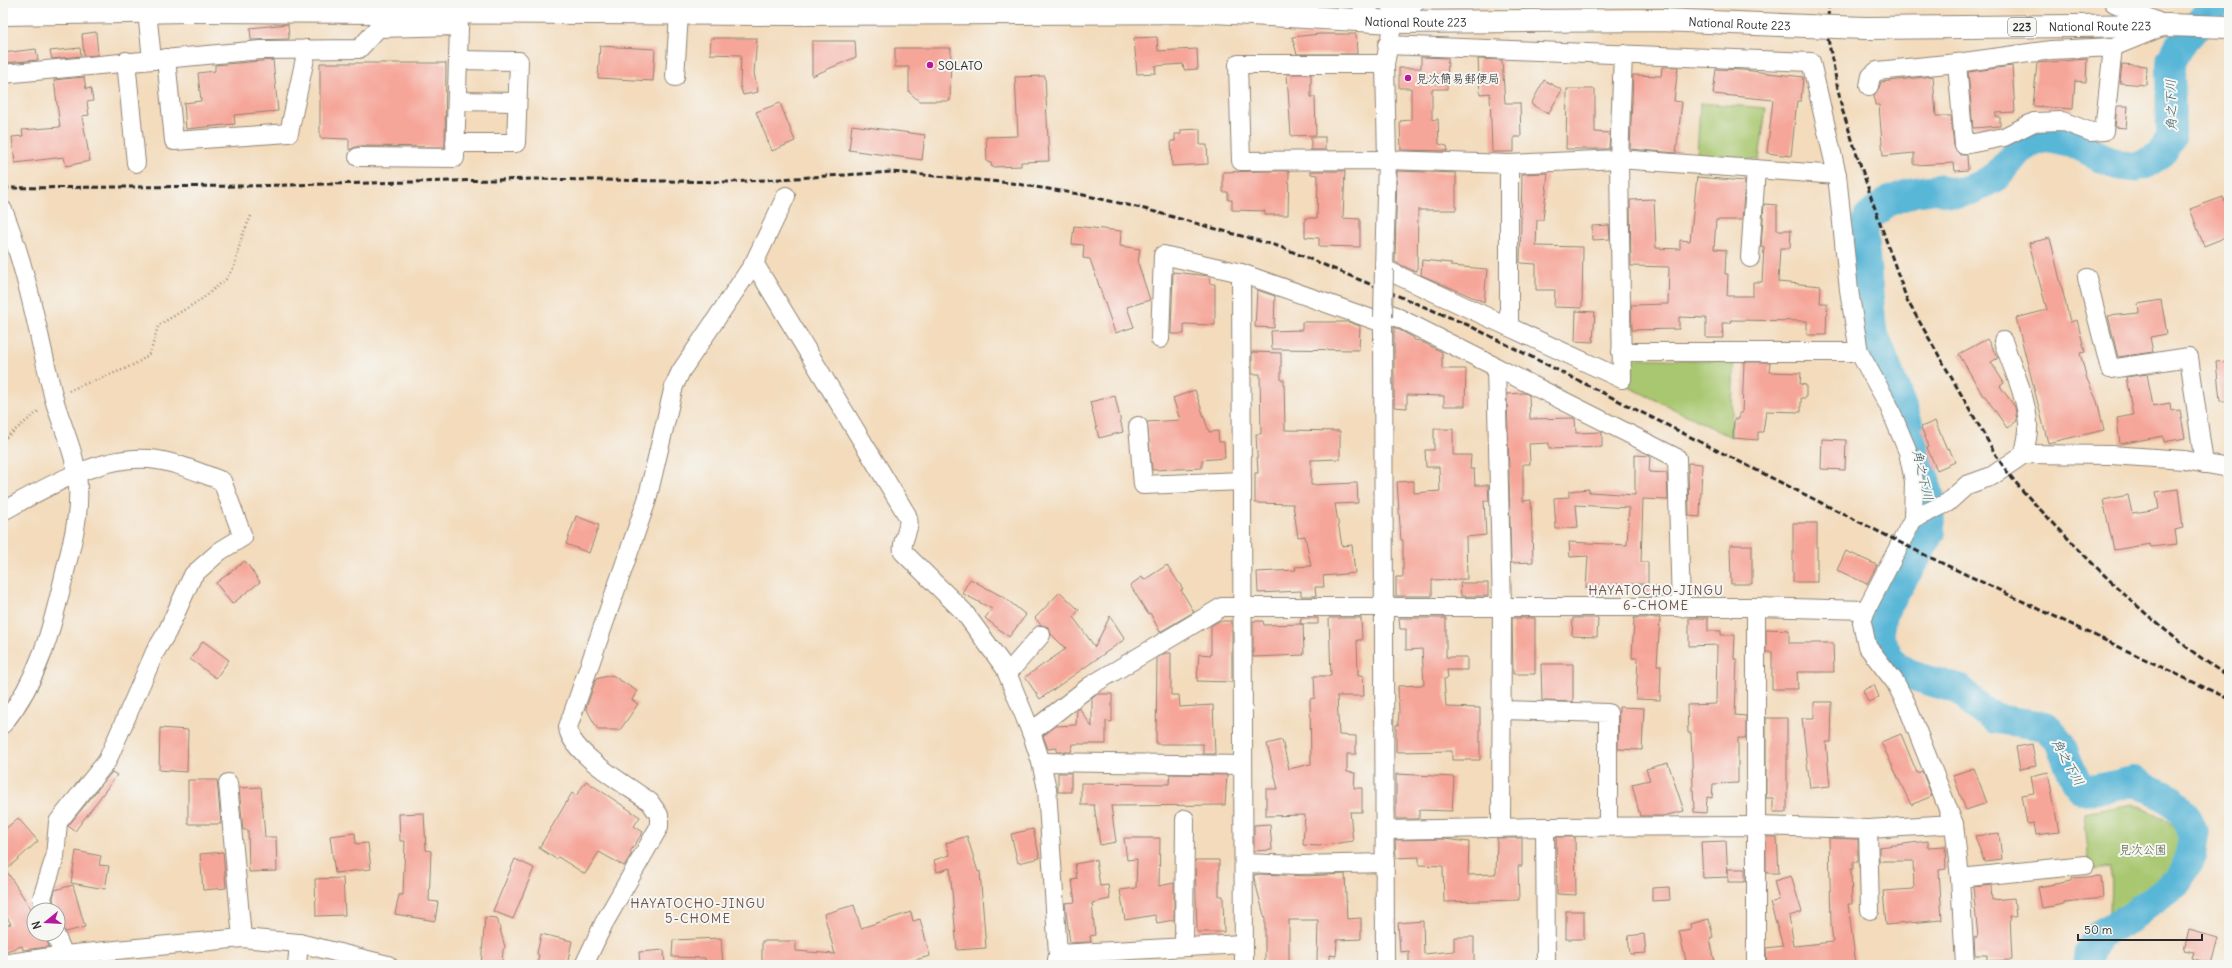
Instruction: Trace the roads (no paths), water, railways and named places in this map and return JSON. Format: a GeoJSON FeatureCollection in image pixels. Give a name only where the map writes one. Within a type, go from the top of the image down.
{"type":"FeatureCollection","features":[{"type":"Feature","properties":{"kind":"highway","name":"National Route 223"},"geometry":{"type":"LineString","coordinates":[[3,14],[159,9],[679,14],[725,9],[1380,12],[1661,20],[1866,28],[2223,27]]}},
{"type":"Feature","properties":{"kind":"street"},"geometry":{"type":"LineString","coordinates":[[1386,965],[1383,317],[1387,160],[1385,64],[1388,45],[1380,12],[1415,3]]}},
{"type":"Feature","properties":{"kind":"street"},"geometry":{"type":"LineString","coordinates":[[2114,3],[2172,26]]}},
{"type":"Feature","properties":{"kind":"street"},"geometry":{"type":"LineString","coordinates":[[159,9],[159,59],[174,140],[289,133],[307,49]]}},
{"type":"Feature","properties":{"kind":"street"},"geometry":{"type":"LineString","coordinates":[[3,74],[126,61],[261,50],[359,49],[393,12]]}},
{"type":"Feature","properties":{"kind":"street"},"geometry":{"type":"LineString","coordinates":[[675,77],[679,14]]}},
{"type":"Feature","properties":{"kind":"street"},"geometry":{"type":"LineString","coordinates":[[358,157],[455,158],[459,26],[379,28]]}},
{"type":"Feature","properties":{"kind":"street"},"geometry":{"type":"LineString","coordinates":[[1870,86],[1871,76],[1877,71],[1957,63],[2050,50],[2113,47],[2172,26]]}},
{"type":"Feature","properties":{"kind":"street"},"geometry":{"type":"LineString","coordinates":[[1388,45],[1811,62],[1837,175],[1849,290],[1859,352],[1888,404],[1908,452],[1914,481],[1916,517],[1866,610],[1862,622],[1867,646],[1895,682],[1906,703],[1954,824],[1960,878],[1965,965]]}},
{"type":"Feature","properties":{"kind":"street"},"geometry":{"type":"LineString","coordinates":[[1957,63],[1964,145],[2004,137],[2034,122],[2062,121],[2091,132],[2104,131],[2113,47]]}},
{"type":"Feature","properties":{"kind":"street"},"geometry":{"type":"LineString","coordinates":[[1384,269],[1622,380],[1618,159],[1623,54]]}},
{"type":"Feature","properties":{"kind":"street"},"geometry":{"type":"LineString","coordinates":[[455,143],[516,143],[519,61],[458,60]]}},
{"type":"Feature","properties":{"kind":"street"},"geometry":{"type":"LineString","coordinates":[[126,61],[136,164]]}},
{"type":"Feature","properties":{"kind":"street"},"geometry":{"type":"LineString","coordinates":[[1385,64],[1238,64],[1241,161],[1387,160],[1509,164],[1618,159],[1837,175]]}},
{"type":"Feature","properties":{"kind":"street"},"geometry":{"type":"LineString","coordinates":[[456,101],[517,102]]}},
{"type":"Feature","properties":{"kind":"street"},"geometry":{"type":"LineString","coordinates":[[1509,164],[1509,327]]}},
{"type":"Feature","properties":{"kind":"street"},"geometry":{"type":"LineString","coordinates":[[1750,258],[1756,169]]}},
{"type":"Feature","properties":{"kind":"street"},"geometry":{"type":"LineString","coordinates":[[584,965],[604,922],[653,839],[660,820],[657,810],[650,802],[590,759],[576,746],[570,736],[568,728],[647,500],[676,382],[681,371],[754,263],[786,196]]}},
{"type":"Feature","properties":{"kind":"street"},"geometry":{"type":"LineString","coordinates":[[3,210],[17,244],[54,399],[77,472],[77,523],[56,616],[30,686],[3,724]]}},
{"type":"Feature","properties":{"kind":"street"},"geometry":{"type":"LineString","coordinates":[[1160,339],[1163,255],[1241,273],[1383,317],[1496,367],[1678,458],[1681,608]]}},
{"type":"Feature","properties":{"kind":"street"},"geometry":{"type":"LineString","coordinates":[[754,263],[907,515],[909,526],[903,544],[903,552],[964,612],[1008,673],[1031,732],[1041,762],[1047,789],[1051,822],[1057,959],[1184,947],[1243,944]]}},
{"type":"Feature","properties":{"kind":"street"},"geometry":{"type":"LineString","coordinates":[[1241,273],[1244,607],[1244,965]]}},
{"type":"Feature","properties":{"kind":"street"},"geometry":{"type":"LineString","coordinates":[[2087,278],[2110,369],[2189,357],[2204,464]]}},
{"type":"Feature","properties":{"kind":"street"},"geometry":{"type":"LineString","coordinates":[[2003,341],[2019,386],[2028,421],[2028,433],[2024,454]]}},
{"type":"Feature","properties":{"kind":"street"},"geometry":{"type":"LineString","coordinates":[[1621,352],[1859,352]]}},
{"type":"Feature","properties":{"kind":"street"},"geometry":{"type":"LineString","coordinates":[[1496,367],[1502,607],[1501,827]]}},
{"type":"Feature","properties":{"kind":"street"},"geometry":{"type":"LineString","coordinates":[[1138,426],[1143,485],[1242,480]]}},
{"type":"Feature","properties":{"kind":"street"},"geometry":{"type":"LineString","coordinates":[[1916,517],[1947,503],[1967,485],[1992,476],[2024,454],[2111,455],[2184,460],[2229,468]]}},
{"type":"Feature","properties":{"kind":"street"},"geometry":{"type":"LineString","coordinates":[[3,510],[77,472],[121,462],[148,459],[176,464],[222,481],[243,537],[220,550],[192,575],[167,632],[155,652],[107,761],[58,822],[56,857],[42,898],[43,902]]}},
{"type":"Feature","properties":{"kind":"street"},"geometry":{"type":"LineString","coordinates":[[1031,732],[1090,686],[1222,607],[1756,607],[1866,610]]}},
{"type":"Feature","properties":{"kind":"street"},"geometry":{"type":"LineString","coordinates":[[1756,607],[1756,965]]}},
{"type":"Feature","properties":{"kind":"street"},"geometry":{"type":"LineString","coordinates":[[1008,673],[1041,636]]}},
{"type":"Feature","properties":{"kind":"street"},"geometry":{"type":"LineString","coordinates":[[1501,710],[1608,713],[1608,826]]}},
{"type":"Feature","properties":{"kind":"street"},"geometry":{"type":"LineString","coordinates":[[1041,762],[1243,765]]}},
{"type":"Feature","properties":{"kind":"street"},"geometry":{"type":"LineString","coordinates":[[228,783],[242,938]]}},
{"type":"Feature","properties":{"kind":"street"},"geometry":{"type":"LineString","coordinates":[[1184,947],[1185,819]]}},
{"type":"Feature","properties":{"kind":"street"},"geometry":{"type":"LineString","coordinates":[[1385,830],[1608,826],[1756,826],[1868,829],[1954,824]]}},
{"type":"Feature","properties":{"kind":"street"},"geometry":{"type":"LineString","coordinates":[[1546,827],[1546,965]]}},
{"type":"Feature","properties":{"kind":"street"},"geometry":{"type":"LineString","coordinates":[[1868,829],[1870,910]]}},
{"type":"Feature","properties":{"kind":"street"},"geometry":{"type":"LineString","coordinates":[[1244,863],[1308,865],[1385,863]]}},
{"type":"Feature","properties":{"kind":"street"},"geometry":{"type":"LineString","coordinates":[[1960,878],[2085,865]]}},
{"type":"Feature","properties":{"kind":"street"},"geometry":{"type":"LineString","coordinates":[[3,964],[64,955],[242,938],[299,943],[388,965]]}},
{"type":"Feature","properties":{"kind":"street"},"geometry":{"type":"LineString","coordinates":[[59,942],[64,955]]}},
{"type":"Feature","properties":{"kind":"street"},"geometry":{"type":"LineString","coordinates":[[297,965],[299,943]]}},
{"type":"Feature","properties":{"kind":"waterway","name":"角之下川"},"geometry":{"type":"LineString","coordinates":[[2087,965],[2089,952],[2098,935],[2131,917],[2179,880],[2191,855],[2194,835],[2187,818],[2172,800],[2134,781],[2097,789],[2082,790],[2074,777],[2060,743],[2046,726],[1995,719],[1977,707],[1961,690],[1910,675],[1892,663],[1878,636],[1882,614],[1931,532],[1930,499],[1917,447],[1872,330],[1863,235],[1868,218],[1887,202],[1914,192],[1937,189],[1960,193],[1974,189],[1997,176],[2018,151],[2032,142],[2048,137],[2074,143],[2117,165],[2132,167],[2146,164],[2161,154],[2171,138],[2170,62],[2179,46],[2217,3]]}},
{"type":"Feature","properties":{"kind":"railway"},"geometry":{"type":"LineString","coordinates":[[1829,3],[1827,34],[1842,109],[1907,300],[1997,457],[2026,495],[2119,589],[2183,645],[2229,677]]}},
{"type":"Feature","properties":{"kind":"railway"},"geometry":{"type":"LineString","coordinates":[[3,188],[246,186],[534,179],[731,182],[892,172],[1011,183],[1079,194],[1141,208],[1281,247],[1468,325],[1927,556],[2229,699]]}},
{"type":"Feature","properties":{"kind":"place","name":"SOLATO"},"geometry":{"type":"Point","coordinates":[930,65]}},
{"type":"Feature","properties":{"kind":"place","name":"見次簡易郵便局"},"geometry":{"type":"Point","coordinates":[1408,78]}},
{"type":"Feature","properties":{"kind":"district","name":"HAYATOCHO-JINGU 6-CHOME"},"geometry":{"type":"Point","coordinates":[1656,598]}},
{"type":"Feature","properties":{"kind":"district","name":"HAYATOCHO-JINGU 5-CHOME"},"geometry":{"type":"Point","coordinates":[698,910]}},
{"type":"Feature","properties":{"kind":"park label","name":"見次公園"},"geometry":{"type":"Point","coordinates":[2143,849]}}]}
